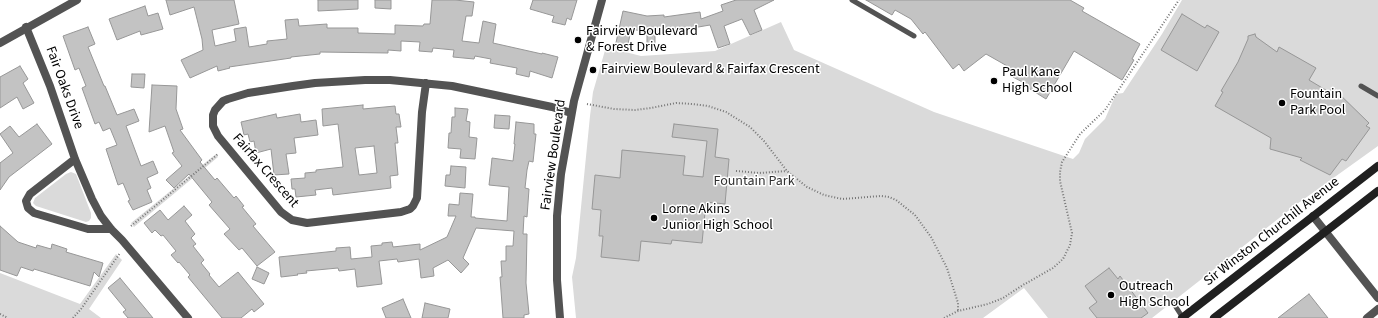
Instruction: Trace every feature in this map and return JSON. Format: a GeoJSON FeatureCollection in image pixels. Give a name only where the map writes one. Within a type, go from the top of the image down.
{"type":"FeatureCollection","features":[{"type":"Feature","properties":{"kind":"main road","name":"Sir Winston Churchill Avenue"},"geometry":{"type":"LineString","coordinates":[[1183,318],[1378,166]]}},
{"type":"Feature","properties":{"kind":"main road"},"geometry":{"type":"LineString","coordinates":[[1214,318],[1378,191]]}},
{"type":"Feature","properties":{"kind":"street"},"geometry":{"type":"LineString","coordinates":[[0,43],[26,27],[77,0]]}},
{"type":"Feature","properties":{"kind":"street","name":"Fairview Boulevard"},"geometry":{"type":"LineString","coordinates":[[560,318],[557,280],[557,216],[561,174],[571,113],[602,0]]}},
{"type":"Feature","properties":{"kind":"street","name":"Fair Oaks Drive"},"geometry":{"type":"LineString","coordinates":[[26,27],[50,86],[75,159],[101,216],[188,318]]}},
{"type":"Feature","properties":{"kind":"street","name":"Fairfax Crescent"},"geometry":{"type":"LineString","coordinates":[[426,84],[422,112],[417,198],[410,209],[401,212],[307,223],[292,220],[281,212],[218,136],[213,126],[213,115],[219,105],[228,99],[248,93],[340,81],[390,80],[452,86],[552,107],[571,113]]}},
{"type":"Feature","properties":{"kind":"street"},"geometry":{"type":"LineString","coordinates":[[75,159],[30,194],[26,201],[28,208],[34,213],[88,229],[111,229]]}},
{"type":"Feature","properties":{"kind":"street"},"geometry":{"type":"LineString","coordinates":[[1313,216],[1378,298]]}},
{"type":"Feature","properties":{"kind":"street"},"geometry":{"type":"LineString","coordinates":[[1367,318],[1378,310]]}},
{"type":"Feature","properties":{"kind":"lane"},"geometry":{"type":"LineString","coordinates":[[852,0],[914,36]]}},
{"type":"Feature","properties":{"kind":"lane"},"geometry":{"type":"LineString","coordinates":[[1361,86],[1378,96]]}},
{"type":"Feature","properties":{"kind":"lane"},"geometry":{"type":"LineString","coordinates":[[1174,304],[1183,318]]}},
{"type":"Feature","properties":{"kind":"path"},"geometry":{"type":"LineString","coordinates":[[944,318],[958,311],[990,304],[1003,298],[1052,268],[1065,257],[1070,244],[1072,232],[1060,180],[1060,168],[1062,162],[1080,134],[1105,110],[1179,0]]}},
{"type":"Feature","properties":{"kind":"path"},"geometry":{"type":"LineString","coordinates":[[587,104],[614,109],[635,110],[676,103],[685,103],[701,105],[721,111],[734,116],[750,127],[764,141],[787,171],[807,187],[832,198],[842,199],[881,196],[889,197],[902,204],[915,216],[931,237],[940,253],[955,292],[958,311]]}},
{"type":"Feature","properties":{"kind":"path"},"geometry":{"type":"LineString","coordinates":[[131,226],[218,154]]}},
{"type":"Feature","properties":{"kind":"path"},"geometry":{"type":"LineString","coordinates":[[736,171],[759,173],[787,171]]}},
{"type":"Feature","properties":{"kind":"path"},"geometry":{"type":"LineString","coordinates":[[73,318],[120,253]]}},
{"type":"Feature","properties":{"kind":"path"},"geometry":{"type":"LineString","coordinates":[[0,314],[8,318]]}},
{"type":"Feature","properties":{"kind":"green space","name":"Fountain Park"},"geometry":{"type":"Polygon","coordinates":[[[1182,0],[1378,0],[1378,146],[1297,204],[1152,318],[1048,318],[1024,288],[983,318],[576,318],[572,277],[576,258],[593,92],[606,47],[641,56],[715,51],[781,22],[794,50],[934,112],[1073,159],[1079,153],[1085,139],[1105,119],[1116,94],[1123,93],[1162,34],[1182,0]]]}},
{"type":"Feature","properties":{"kind":"green space"},"geometry":{"type":"Polygon","coordinates":[[[216,154],[218,157],[134,227],[131,223],[216,154]]]}},
{"type":"Feature","properties":{"kind":"green space"},"geometry":{"type":"Polygon","coordinates":[[[71,172],[76,174],[91,213],[91,218],[86,222],[36,206],[33,203],[35,198],[66,174],[71,172]]]}},
{"type":"Feature","properties":{"kind":"green space"},"geometry":{"type":"Polygon","coordinates":[[[116,254],[122,260],[89,309],[101,318],[0,318],[0,273],[80,304],[116,254]]]}},
{"type":"Feature","properties":{"kind":"building"},"geometry":{"type":"Polygon","coordinates":[[[166,0],[234,0],[239,24],[212,30],[215,46],[236,41],[234,29],[246,27],[249,47],[267,44],[267,41],[287,39],[285,20],[298,19],[299,26],[327,24],[327,28],[358,28],[358,33],[395,34],[395,25],[423,26],[424,24],[430,24],[432,0],[474,2],[472,16],[466,16],[462,41],[479,43],[483,21],[496,24],[493,43],[558,57],[552,78],[530,71],[529,77],[516,74],[517,68],[490,63],[491,59],[475,56],[474,59],[453,57],[454,50],[433,48],[432,52],[419,51],[420,42],[401,41],[401,51],[388,50],[388,53],[320,52],[320,54],[229,67],[230,68],[218,71],[217,66],[190,78],[181,60],[203,50],[202,39],[194,7],[170,15],[166,0]]]}},
{"type":"Feature","properties":{"kind":"building"},"geometry":{"type":"Polygon","coordinates":[[[318,0],[358,0],[358,9],[318,11],[318,0]]]}},
{"type":"Feature","properties":{"kind":"building"},"geometry":{"type":"Polygon","coordinates":[[[375,0],[391,0],[391,9],[375,8],[375,0]]]}},
{"type":"Feature","properties":{"kind":"building"},"geometry":{"type":"Polygon","coordinates":[[[533,0],[577,0],[571,20],[567,18],[565,25],[552,22],[554,16],[530,9],[533,0]]]}},
{"type":"Feature","properties":{"kind":"building"},"geometry":{"type":"Polygon","coordinates":[[[736,0],[774,0],[754,10],[762,30],[750,35],[742,19],[724,26],[730,44],[718,48],[710,25],[675,32],[655,33],[655,46],[647,46],[647,32],[631,29],[627,50],[615,47],[623,11],[647,16],[664,15],[664,17],[700,12],[701,19],[723,11],[721,5],[736,0]]]}},
{"type":"Feature","properties":{"kind":"building"},"geometry":{"type":"Polygon","coordinates":[[[866,0],[1070,0],[1084,8],[1082,11],[1140,44],[1132,59],[1134,60],[1122,80],[1074,51],[1046,99],[1027,87],[1028,85],[1013,77],[1016,71],[986,54],[964,71],[959,64],[953,69],[925,32],[923,34],[911,19],[895,10],[892,15],[866,0]]]}},
{"type":"Feature","properties":{"kind":"building"},"geometry":{"type":"Polygon","coordinates":[[[145,6],[148,16],[158,13],[163,29],[141,35],[140,31],[117,40],[109,19],[145,6]]]}},
{"type":"Feature","properties":{"kind":"building"},"geometry":{"type":"Polygon","coordinates":[[[1182,14],[1205,28],[1207,25],[1219,32],[1197,71],[1161,50],[1182,14]]]}},
{"type":"Feature","properties":{"kind":"building"},"geometry":{"type":"Polygon","coordinates":[[[88,27],[95,44],[88,47],[117,115],[134,109],[139,121],[126,126],[141,166],[153,161],[158,173],[147,178],[151,188],[147,190],[152,202],[133,210],[128,201],[130,200],[123,183],[118,185],[106,149],[117,145],[110,128],[103,131],[99,122],[95,124],[82,88],[86,86],[79,68],[75,70],[63,36],[88,27]]]}},
{"type":"Feature","properties":{"kind":"building","name":"Fountain Park Pool"},"geometry":{"type":"Polygon","coordinates":[[[1255,34],[1256,37],[1277,52],[1279,47],[1316,68],[1309,80],[1329,92],[1332,87],[1369,123],[1366,126],[1370,128],[1346,161],[1342,159],[1330,175],[1300,160],[1302,158],[1270,149],[1271,138],[1215,106],[1223,92],[1221,91],[1238,62],[1248,36],[1255,34]]]}},
{"type":"Feature","properties":{"kind":"building"},"geometry":{"type":"Polygon","coordinates":[[[20,66],[28,79],[23,83],[34,103],[23,109],[17,97],[0,108],[0,77],[20,66]]]}},
{"type":"Feature","properties":{"kind":"building"},"geometry":{"type":"Polygon","coordinates":[[[132,74],[145,74],[144,88],[131,87],[132,74]]]}},
{"type":"Feature","properties":{"kind":"building"},"geometry":{"type":"Polygon","coordinates":[[[152,85],[177,86],[176,109],[183,129],[180,130],[202,160],[200,162],[215,180],[217,178],[234,198],[236,196],[244,206],[242,207],[256,224],[253,226],[275,252],[257,266],[242,248],[239,250],[224,234],[230,229],[209,205],[212,202],[189,174],[174,188],[166,180],[182,166],[172,153],[174,152],[165,126],[149,132],[152,85]]]}},
{"type":"Feature","properties":{"kind":"building"},"geometry":{"type":"Polygon","coordinates":[[[363,105],[363,109],[395,106],[396,114],[399,114],[401,127],[396,127],[398,143],[395,143],[398,175],[390,176],[391,188],[333,195],[332,188],[315,190],[316,195],[296,197],[295,189],[292,189],[291,179],[305,178],[305,173],[316,172],[316,170],[343,167],[338,124],[323,126],[322,109],[363,105]],[[374,146],[355,148],[359,175],[377,173],[374,146]]]}},
{"type":"Feature","properties":{"kind":"building"},"geometry":{"type":"Polygon","coordinates":[[[455,108],[468,109],[466,121],[470,122],[469,137],[477,138],[475,159],[460,158],[461,149],[448,148],[449,133],[451,133],[452,117],[455,117],[455,108]]]}},
{"type":"Feature","properties":{"kind":"building"},"geometry":{"type":"Polygon","coordinates":[[[276,114],[277,118],[300,114],[301,122],[316,120],[318,135],[294,138],[296,153],[286,154],[289,174],[274,175],[271,149],[256,153],[254,141],[250,142],[248,134],[244,135],[241,122],[276,114]]]}},
{"type":"Feature","properties":{"kind":"building"},"geometry":{"type":"Polygon","coordinates":[[[495,115],[510,116],[509,129],[494,128],[495,115]]]}},
{"type":"Feature","properties":{"kind":"building"},"geometry":{"type":"Polygon","coordinates":[[[516,122],[534,124],[534,134],[536,134],[533,162],[529,161],[525,188],[529,189],[527,217],[524,216],[523,234],[527,234],[526,283],[529,314],[524,315],[524,318],[503,318],[500,277],[502,277],[501,261],[506,261],[506,246],[513,246],[514,231],[476,228],[463,258],[469,264],[461,273],[448,260],[433,268],[434,276],[421,278],[419,259],[398,262],[397,259],[379,261],[382,284],[357,287],[355,269],[339,271],[338,268],[306,271],[307,273],[281,277],[279,257],[336,251],[336,248],[350,247],[351,259],[372,257],[371,246],[392,242],[393,247],[420,244],[420,250],[447,237],[456,216],[448,216],[449,204],[459,205],[460,193],[473,194],[471,217],[507,221],[509,187],[489,185],[492,158],[513,161],[516,122]]]}},
{"type":"Feature","properties":{"kind":"building"},"geometry":{"type":"Polygon","coordinates":[[[37,124],[52,144],[9,177],[0,190],[0,163],[13,153],[0,134],[10,126],[19,137],[37,124]]]}},
{"type":"Feature","properties":{"kind":"building"},"geometry":{"type":"Polygon","coordinates":[[[674,124],[718,129],[715,157],[729,159],[725,204],[706,202],[702,243],[672,240],[671,244],[641,241],[639,261],[601,257],[603,236],[599,236],[601,210],[592,209],[595,175],[620,178],[622,150],[685,156],[683,175],[703,177],[707,141],[672,137],[674,124]]]}},
{"type":"Feature","properties":{"kind":"building"},"geometry":{"type":"Polygon","coordinates":[[[451,166],[466,167],[465,188],[445,186],[446,175],[450,175],[451,166]]]}},
{"type":"Feature","properties":{"kind":"building"},"geometry":{"type":"Polygon","coordinates":[[[184,206],[192,215],[185,221],[195,234],[191,238],[196,244],[193,246],[204,260],[201,263],[219,287],[238,272],[264,304],[254,312],[252,309],[241,318],[222,318],[188,277],[190,275],[171,255],[176,251],[163,235],[161,236],[155,230],[152,233],[144,223],[160,210],[168,220],[184,206]]]}},
{"type":"Feature","properties":{"kind":"building"},"geometry":{"type":"Polygon","coordinates":[[[0,226],[18,242],[36,248],[37,245],[51,249],[52,244],[67,249],[66,252],[103,263],[99,277],[94,272],[90,286],[34,269],[33,271],[21,267],[17,276],[0,270],[0,226]]]}},
{"type":"Feature","properties":{"kind":"building"},"geometry":{"type":"Polygon","coordinates":[[[257,267],[269,273],[264,284],[252,279],[257,267]]]}},
{"type":"Feature","properties":{"kind":"building","name":"Outreach High School"},"geometry":{"type":"Polygon","coordinates":[[[1109,268],[1118,279],[1120,276],[1148,313],[1141,318],[1097,318],[1089,308],[1097,302],[1085,286],[1109,268]]]}},
{"type":"Feature","properties":{"kind":"building"},"geometry":{"type":"Polygon","coordinates":[[[120,278],[153,318],[128,318],[123,312],[126,310],[108,288],[120,278]]]}},
{"type":"Feature","properties":{"kind":"building"},"geometry":{"type":"Polygon","coordinates":[[[1309,294],[1328,318],[1278,318],[1309,294]]]}},
{"type":"Feature","properties":{"kind":"building"},"geometry":{"type":"Polygon","coordinates":[[[403,299],[411,318],[386,318],[382,308],[403,299]]]}},
{"type":"Feature","properties":{"kind":"building"},"geometry":{"type":"Polygon","coordinates":[[[425,303],[450,309],[448,318],[422,318],[425,303]]]}},
{"type":"Feature","properties":{"kind":"place","name":"Fairview Boulevard & Forest Drive"},"geometry":{"type":"Point","coordinates":[578,40]}},
{"type":"Feature","properties":{"kind":"place","name":"Fairview Boulevard & Fairfax Crescent"},"geometry":{"type":"Point","coordinates":[593,70]}},
{"type":"Feature","properties":{"kind":"place","name":"Paul Kane High School"},"geometry":{"type":"Point","coordinates":[994,81]}},
{"type":"Feature","properties":{"kind":"place","name":"Fountain Park Pool"},"geometry":{"type":"Point","coordinates":[1282,103]}},
{"type":"Feature","properties":{"kind":"place","name":"Lorne Akins Junior High School"},"geometry":{"type":"Point","coordinates":[654,218]}},
{"type":"Feature","properties":{"kind":"place","name":"Outreach High School"},"geometry":{"type":"Point","coordinates":[1111,295]}}]}
